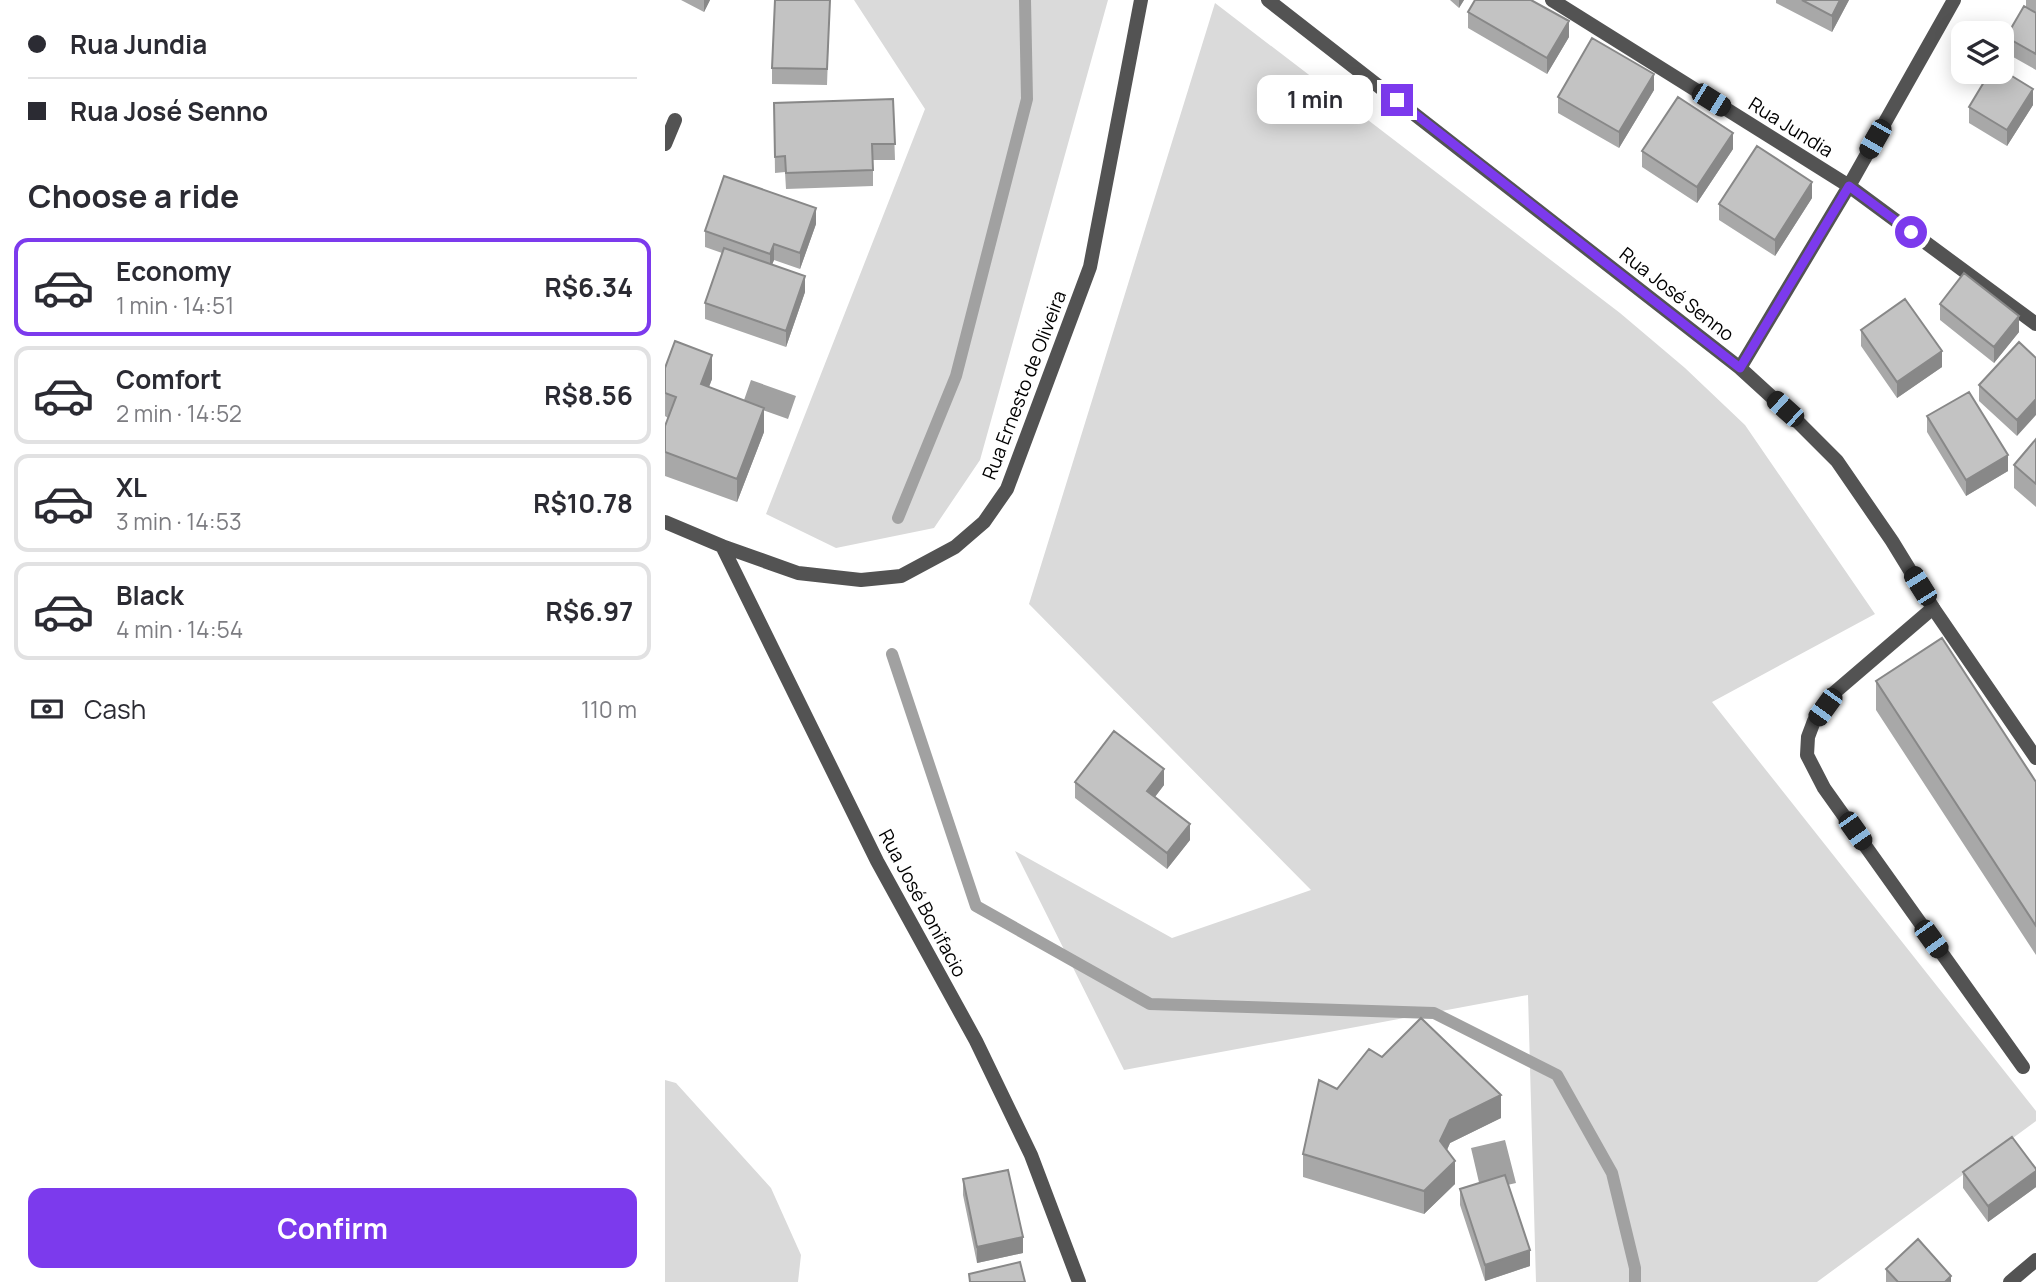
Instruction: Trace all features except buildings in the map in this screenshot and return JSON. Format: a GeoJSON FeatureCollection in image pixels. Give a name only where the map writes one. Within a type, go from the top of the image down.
{"type":"FeatureCollection","features":[{"type":"Feature","properties":{"kind":"street","name":"Rua Ernesto de Oliveira"},"geometry":{"type":"LineString","coordinates":[[665,522],[798,573],[861,580],[901,576],[955,547],[984,522],[1007,489],[1090,267],[1141,0]]}},
{"type":"Feature","properties":{"kind":"street","name":"Rua José Senno"},"geometry":{"type":"LineString","coordinates":[[1268,0],[1740,368],[1785,409],[1837,461],[2036,758]]}},
{"type":"Feature","properties":{"kind":"street","name":"Rua Jundia"},"geometry":{"type":"LineString","coordinates":[[1552,0],[1849,186],[2036,324]]}},
{"type":"Feature","properties":{"kind":"street"},"geometry":{"type":"LineString","coordinates":[[1740,368],[1849,186],[1954,0]]}},
{"type":"Feature","properties":{"kind":"street"},"geometry":{"type":"LineString","coordinates":[[665,144],[675,120]]}},
{"type":"Feature","properties":{"kind":"street","name":"Rua José Bonifacio"},"geometry":{"type":"LineString","coordinates":[[722,546],[877,861],[976,1041],[1031,1155],[1079,1282]]}},
{"type":"Feature","properties":{"kind":"street"},"geometry":{"type":"LineString","coordinates":[[1933,608],[1835,692],[1814,721],[1808,737],[1807,755],[1824,788],[2023,1068]]}},
{"type":"Feature","properties":{"kind":"street"},"geometry":{"type":"LineString","coordinates":[[2010,1282],[2036,1260]]}},
{"type":"Feature","properties":{"kind":"shaded area"},"geometry":{"type":"Polygon","coordinates":[[[854,0],[1108,0],[980,460],[934,528],[836,548],[766,514],[925,109],[854,0]]]}},
{"type":"Feature","properties":{"kind":"shaded area"},"geometry":{"type":"Polygon","coordinates":[[[1215,3],[1620,313],[1685,368],[1745,425],[1875,614],[1712,702],[2036,1111],[2036,1121],[1817,1282],[1536,1282],[1528,995],[1124,1070],[1015,851],[1172,938],[1311,890],[1029,604],[1215,3]]]}},
{"type":"Feature","properties":{"kind":"shaded area"},"geometry":{"type":"Polygon","coordinates":[[[751,380],[796,396],[788,419],[743,403],[751,380]]]}},
{"type":"Feature","properties":{"kind":"shaded area"},"geometry":{"type":"Polygon","coordinates":[[[665,1080],[676,1083],[771,1188],[801,1255],[798,1282],[665,1282],[665,1080]]]}},
{"type":"Feature","properties":{"kind":"shaded area"},"geometry":{"type":"Polygon","coordinates":[[[1505,1140],[1516,1183],[1481,1191],[1471,1148],[1505,1140]]]}},
{"type":"Feature","properties":{"kind":"waterway"},"geometry":{"type":"LineString","coordinates":[[898,518],[956,376],[1027,99],[1025,0]]}},
{"type":"Feature","properties":{"kind":"waterway"},"geometry":{"type":"LineString","coordinates":[[892,654],[976,906],[1150,1004],[1434,1013],[1557,1075],[1612,1173],[1635,1268],[1635,1282]]}},
{"type":"Feature","properties":{"kind":"route"},"geometry":{"type":"LineString","coordinates":[[1397,100],[1740,368],[1849,186],[1911,232]]}}]}
